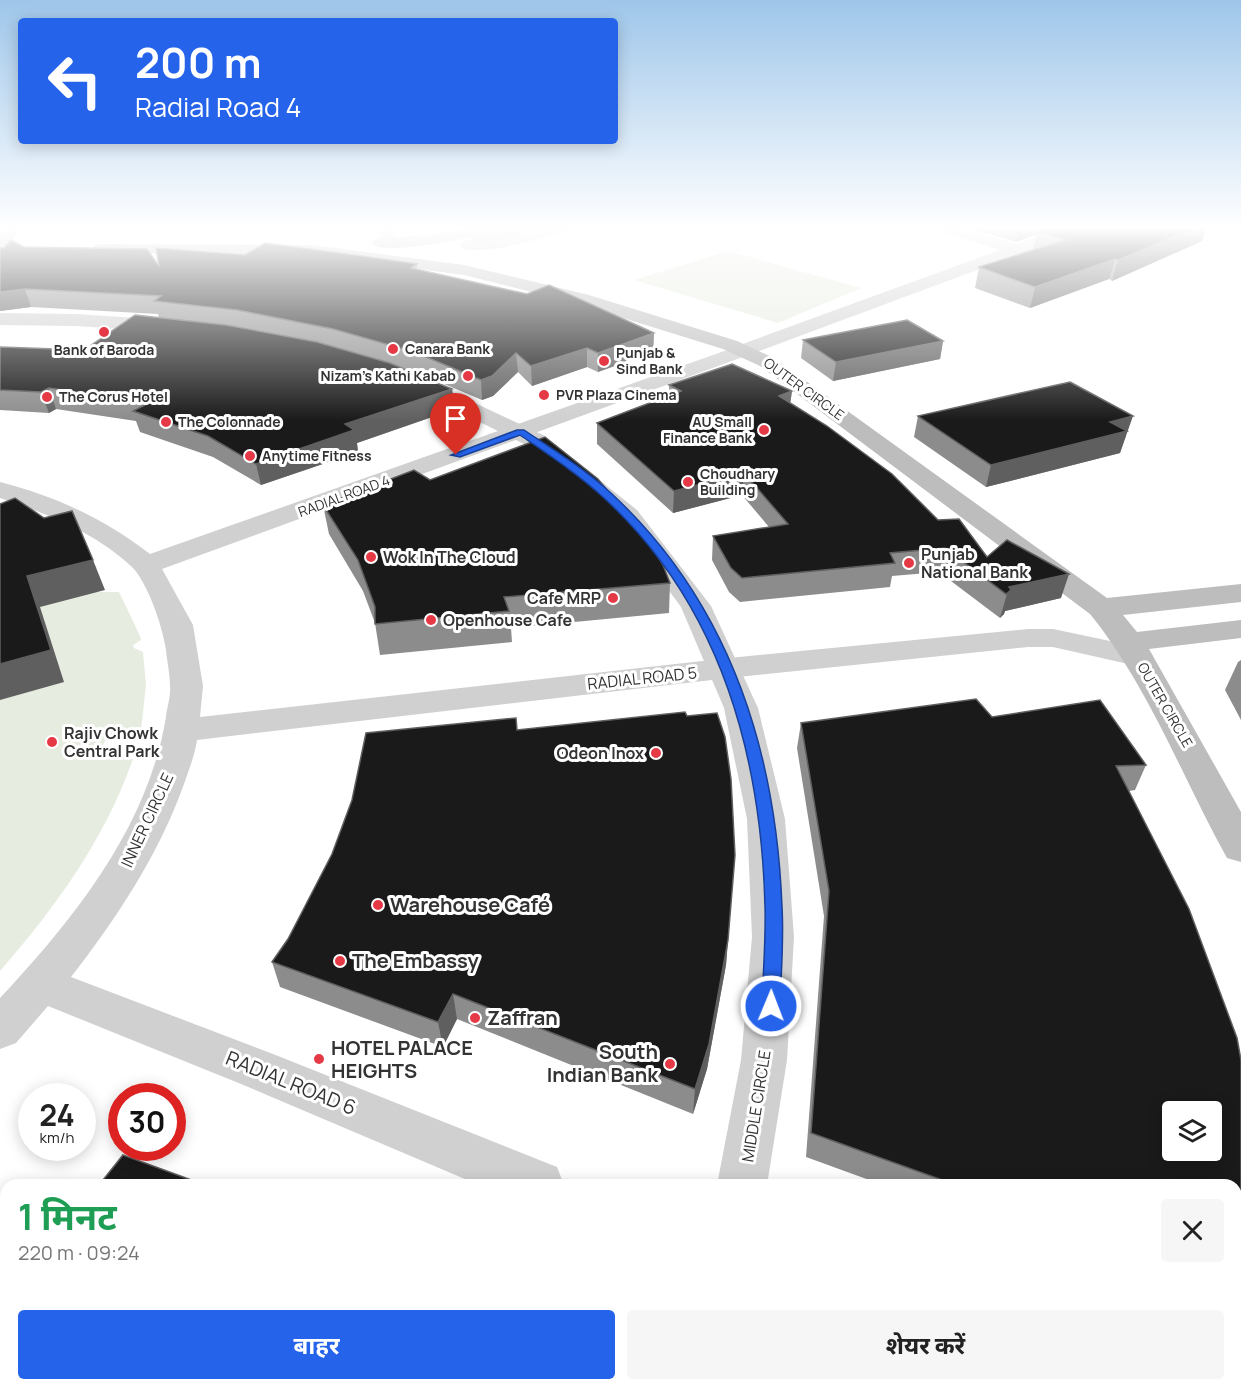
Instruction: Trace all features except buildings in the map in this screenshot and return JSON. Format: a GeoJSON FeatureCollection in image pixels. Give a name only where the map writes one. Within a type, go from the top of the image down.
{"type":"FeatureCollection","features":[{"type":"Feature","properties":{"kind":"main road","name":"OUTER CIRCLE"},"geometry":{"type":"LineString","coordinates":[[555,292],[744,350],[774,366],[1101,608],[1133,649],[1192,752],[1241,848]]}},
{"type":"Feature","properties":{"kind":"main road"},"geometry":{"type":"LineString","coordinates":[[1101,608],[1241,593]]}},
{"type":"Feature","properties":{"kind":"main road"},"geometry":{"type":"LineString","coordinates":[[1133,649],[1241,629]]}},
{"type":"Feature","properties":{"kind":"street","name":"RADIAL ROAD 4"},"geometry":{"type":"LineString","coordinates":[[146,566],[903,292]]}},
{"type":"Feature","properties":{"kind":"street"},"geometry":{"type":"LineString","coordinates":[[0,319],[108,321],[198,330]]}},
{"type":"Feature","properties":{"kind":"street","name":"MIDDLE CIRCLE"},"geometry":{"type":"LineString","coordinates":[[390,372],[449,394],[521,432],[578,471],[638,527],[691,597],[729,668],[755,754],[767,822],[774,908],[771,1006],[756,1123],[743,1179]]}},
{"type":"Feature","properties":{"kind":"street","name":"INNER CIRCLE"},"geometry":{"type":"LineString","coordinates":[[0,490],[44,503],[84,521],[106,534],[146,566],[176,620],[184,653],[187,689],[182,730],[167,784],[139,844],[114,888],[42,985],[0,1029]]}},
{"type":"Feature","properties":{"kind":"street","name":"RADIAL ROAD 5"},"geometry":{"type":"LineString","coordinates":[[182,730],[729,668],[1028,638],[1133,649]]}},
{"type":"Feature","properties":{"kind":"street","name":"RADIAL ROAD 6"},"geometry":{"type":"LineString","coordinates":[[42,985],[524,1179]]}},
{"type":"Feature","properties":{"kind":"shaded area"},"geometry":{"type":"Polygon","coordinates":[[[674,292],[852,292],[778,323],[674,292]]]}},
{"type":"Feature","properties":{"kind":"shaded area","name":"Rajiv Chowk Central Park"},"geometry":{"type":"Polygon","coordinates":[[[0,514],[80,553],[97,567],[83,579],[89,592],[119,592],[140,636],[141,640],[133,645],[134,648],[143,652],[146,685],[141,730],[107,737],[102,747],[133,759],[108,817],[59,897],[0,971],[0,514]]]}},
{"type":"Feature","properties":{"kind":"place","name":"Bank of Baroda"},"geometry":{"type":"Point","coordinates":[104,332]}},
{"type":"Feature","properties":{"kind":"place","name":"Canara Bank"},"geometry":{"type":"Point","coordinates":[393,349]}},
{"type":"Feature","properties":{"kind":"place","name":"Punjab & Sind Bank"},"geometry":{"type":"Point","coordinates":[604,361]}},
{"type":"Feature","properties":{"kind":"place","name":"Nizam's Kathi Kabab"},"geometry":{"type":"Point","coordinates":[468,376]}},
{"type":"Feature","properties":{"kind":"place","name":"PVR Plaza Cinema"},"geometry":{"type":"Point","coordinates":[544,395]}},
{"type":"Feature","properties":{"kind":"place","name":"The Corus Hotel"},"geometry":{"type":"Point","coordinates":[47,397]}},
{"type":"Feature","properties":{"kind":"place","name":"The Colonnade"},"geometry":{"type":"Point","coordinates":[166,422]}},
{"type":"Feature","properties":{"kind":"place","name":"AU Small Finance Bank"},"geometry":{"type":"Point","coordinates":[764,430]}},
{"type":"Feature","properties":{"kind":"place","name":"Anytime Fitness"},"geometry":{"type":"Point","coordinates":[250,456]}},
{"type":"Feature","properties":{"kind":"place","name":"Choudhary Building"},"geometry":{"type":"Point","coordinates":[688,482]}},
{"type":"Feature","properties":{"kind":"place","name":"Wok In The Cloud"},"geometry":{"type":"Point","coordinates":[371,557]}},
{"type":"Feature","properties":{"kind":"place","name":"Punjab National Bank"},"geometry":{"type":"Point","coordinates":[909,563]}},
{"type":"Feature","properties":{"kind":"place","name":"Cafe MRP"},"geometry":{"type":"Point","coordinates":[613,598]}},
{"type":"Feature","properties":{"kind":"place","name":"Openhouse Cafe"},"geometry":{"type":"Point","coordinates":[431,620]}},
{"type":"Feature","properties":{"kind":"place","name":"Rajiv Chowk Central Park"},"geometry":{"type":"Point","coordinates":[52,742]}},
{"type":"Feature","properties":{"kind":"place","name":"Odeon Inox"},"geometry":{"type":"Point","coordinates":[656,753]}},
{"type":"Feature","properties":{"kind":"place","name":"Warehouse Café"},"geometry":{"type":"Point","coordinates":[378,905]}},
{"type":"Feature","properties":{"kind":"place","name":"The Embassy"},"geometry":{"type":"Point","coordinates":[340,961]}},
{"type":"Feature","properties":{"kind":"place","name":"Zaffran"},"geometry":{"type":"Point","coordinates":[475,1018]}},
{"type":"Feature","properties":{"kind":"place","name":"HOTEL PALACE HEIGHTS"},"geometry":{"type":"Point","coordinates":[319,1059]}},
{"type":"Feature","properties":{"kind":"place","name":"South Indian Bank"},"geometry":{"type":"Point","coordinates":[670,1064]}},
{"type":"Feature","properties":{"kind":"route"},"geometry":{"type":"LineString","coordinates":[[456,455],[521,432],[578,471],[609,497],[666,560],[693,600],[729,668],[755,754],[767,822],[774,908],[771,1006]]}}]}
